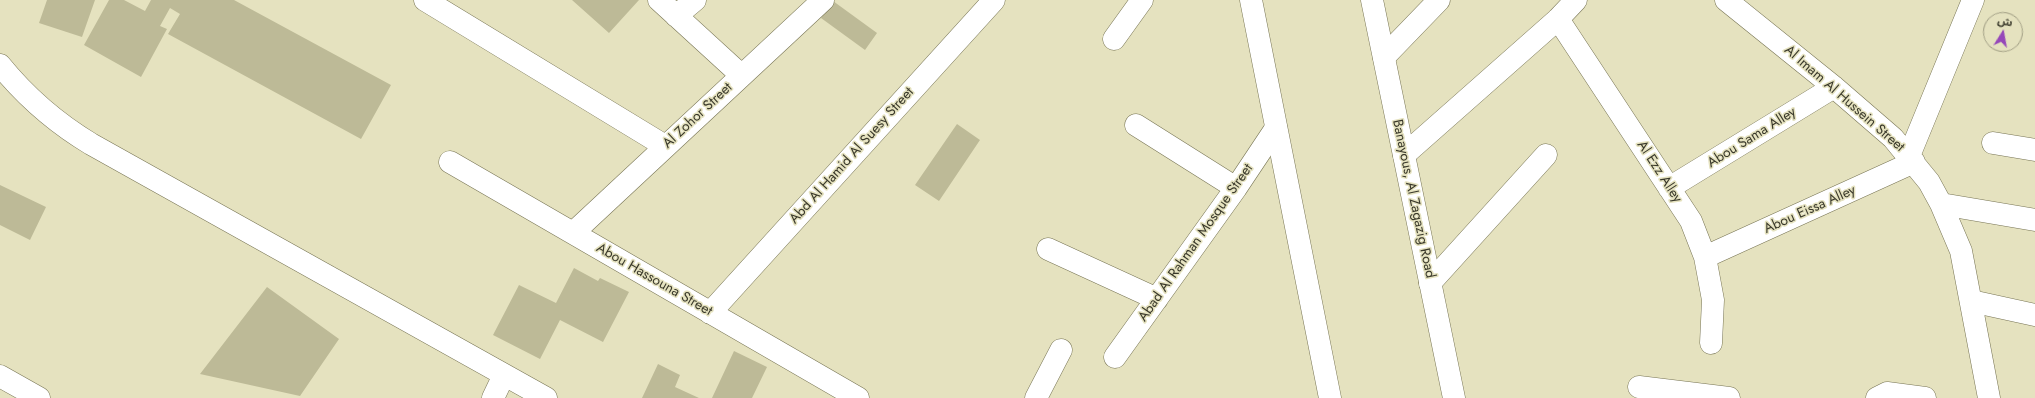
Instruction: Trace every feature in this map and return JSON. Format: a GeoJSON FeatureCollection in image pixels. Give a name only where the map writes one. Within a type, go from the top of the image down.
{"type":"FeatureCollection","features":[{"type":"Feature","properties":{"kind":"street"},"geometry":{"type":"LineString","coordinates":[[425,0],[665,146]]}},
{"type":"Feature","properties":{"kind":"street"},"geometry":{"type":"LineString","coordinates":[[659,0],[741,75]]}},
{"type":"Feature","properties":{"kind":"street"},"geometry":{"type":"LineString","coordinates":[[676,16],[695,0]]}},
{"type":"Feature","properties":{"kind":"street","name":"Al Zohor Street"},"geometry":{"type":"LineString","coordinates":[[573,233],[823,0]]}},
{"type":"Feature","properties":{"kind":"street","name":"Abd Al Hamid Al Suesy Street"},"geometry":{"type":"LineString","coordinates":[[710,313],[994,0]]}},
{"type":"Feature","properties":{"kind":"street"},"geometry":{"type":"LineString","coordinates":[[1114,39],[1142,0]]}},
{"type":"Feature","properties":{"kind":"street"},"geometry":{"type":"LineString","coordinates":[[1251,0],[1330,398]]}},
{"type":"Feature","properties":{"kind":"street","name":"Banayous, Al Zagazig Road"},"geometry":{"type":"LineString","coordinates":[[1372,0],[1454,398]]}},
{"type":"Feature","properties":{"kind":"street"},"geometry":{"type":"LineString","coordinates":[[1384,56],[1439,0]]}},
{"type":"Feature","properties":{"kind":"street"},"geometry":{"type":"LineString","coordinates":[[1404,156],[1558,19],[1576,0]]}},
{"type":"Feature","properties":{"kind":"street"},"geometry":{"type":"LineString","coordinates":[[1912,159],[1973,0]]}},
{"type":"Feature","properties":{"kind":"street","name":"Al Imam Al Hussein Street"},"geometry":{"type":"LineString","coordinates":[[1730,1],[1893,138],[1912,159],[1941,204],[1961,250],[1989,398]]}},
{"type":"Feature","properties":{"kind":"street","name":"Al Ezz Alley"},"geometry":{"type":"LineString","coordinates":[[1558,19],[1691,221],[1705,257],[1713,300],[1711,343]]}},
{"type":"Feature","properties":{"kind":"street"},"geometry":{"type":"LineString","coordinates":[[0,65],[36,104],[64,128],[546,398]]}},
{"type":"Feature","properties":{"kind":"street","name":"Abou Sama Alley"},"geometry":{"type":"LineString","coordinates":[[1669,188],[1834,87]]}},
{"type":"Feature","properties":{"kind":"street"},"geometry":{"type":"LineString","coordinates":[[1136,125],[1236,188]]}},
{"type":"Feature","properties":{"kind":"street","name":"Abad Al Rahman Mosque Street"},"geometry":{"type":"LineString","coordinates":[[1115,357],[1236,188],[1276,128]]}},
{"type":"Feature","properties":{"kind":"street"},"geometry":{"type":"LineString","coordinates":[[1993,143],[2035,150]]}},
{"type":"Feature","properties":{"kind":"street"},"geometry":{"type":"LineString","coordinates":[[1430,283],[1546,155]]}},
{"type":"Feature","properties":{"kind":"street","name":"Abou Eissa Alley"},"geometry":{"type":"LineString","coordinates":[[1705,257],[1912,159]]}},
{"type":"Feature","properties":{"kind":"street","name":"Abou Hassouna Street"},"geometry":{"type":"LineString","coordinates":[[450,162],[858,398]]}},
{"type":"Feature","properties":{"kind":"street"},"geometry":{"type":"LineString","coordinates":[[1941,204],[2035,220]]}},
{"type":"Feature","properties":{"kind":"street"},"geometry":{"type":"LineString","coordinates":[[1048,250],[1157,299]]}},
{"type":"Feature","properties":{"kind":"street"},"geometry":{"type":"LineString","coordinates":[[1971,301],[2035,315]]}},
{"type":"Feature","properties":{"kind":"street"},"geometry":{"type":"LineString","coordinates":[[1036,398],[1061,350]]}},
{"type":"Feature","properties":{"kind":"street"},"geometry":{"type":"LineString","coordinates":[[493,398],[504,375]]}},
{"type":"Feature","properties":{"kind":"street"},"geometry":{"type":"LineString","coordinates":[[0,376],[39,398]]}},
{"type":"Feature","properties":{"kind":"street"},"geometry":{"type":"LineString","coordinates":[[1639,387],[1729,398]]}},
{"type":"Feature","properties":{"kind":"street"},"geometry":{"type":"LineString","coordinates":[[1877,398],[1886,393],[1925,398]]}},
{"type":"Feature","properties":{"kind":"building"},"geometry":{"type":"Polygon","coordinates":[[[47,0],[95,0],[82,37],[39,23],[47,0]]]}},
{"type":"Feature","properties":{"kind":"building"},"geometry":{"type":"Polygon","coordinates":[[[109,0],[124,0],[145,11],[151,0],[234,0],[391,85],[361,139],[168,34],[180,14],[170,8],[160,26],[167,29],[141,77],[84,45],[109,0]]]}},
{"type":"Feature","properties":{"kind":"building"},"geometry":{"type":"Polygon","coordinates":[[[572,0],[639,0],[609,33],[572,0]]]}},
{"type":"Feature","properties":{"kind":"building"},"geometry":{"type":"Polygon","coordinates":[[[833,1],[877,33],[865,50],[821,18],[833,1]]]}},
{"type":"Feature","properties":{"kind":"building"},"geometry":{"type":"Polygon","coordinates":[[[957,124],[980,140],[939,201],[915,185],[957,124]]]}},
{"type":"Feature","properties":{"kind":"building"},"geometry":{"type":"Polygon","coordinates":[[[0,185],[46,207],[30,240],[0,225],[0,185]]]}},
{"type":"Feature","properties":{"kind":"building"},"geometry":{"type":"Polygon","coordinates":[[[574,268],[598,281],[600,278],[629,292],[603,342],[560,320],[540,359],[493,335],[519,285],[556,303],[574,268]]]}},
{"type":"Feature","properties":{"kind":"building"},"geometry":{"type":"Polygon","coordinates":[[[267,287],[339,339],[300,396],[200,374],[267,287]]]}},
{"type":"Feature","properties":{"kind":"building"},"geometry":{"type":"Polygon","coordinates":[[[734,351],[767,367],[752,398],[712,398],[734,351]]]}},
{"type":"Feature","properties":{"kind":"building"},"geometry":{"type":"Polygon","coordinates":[[[658,364],[680,375],[675,387],[699,398],[642,398],[658,364]]]}}]}
